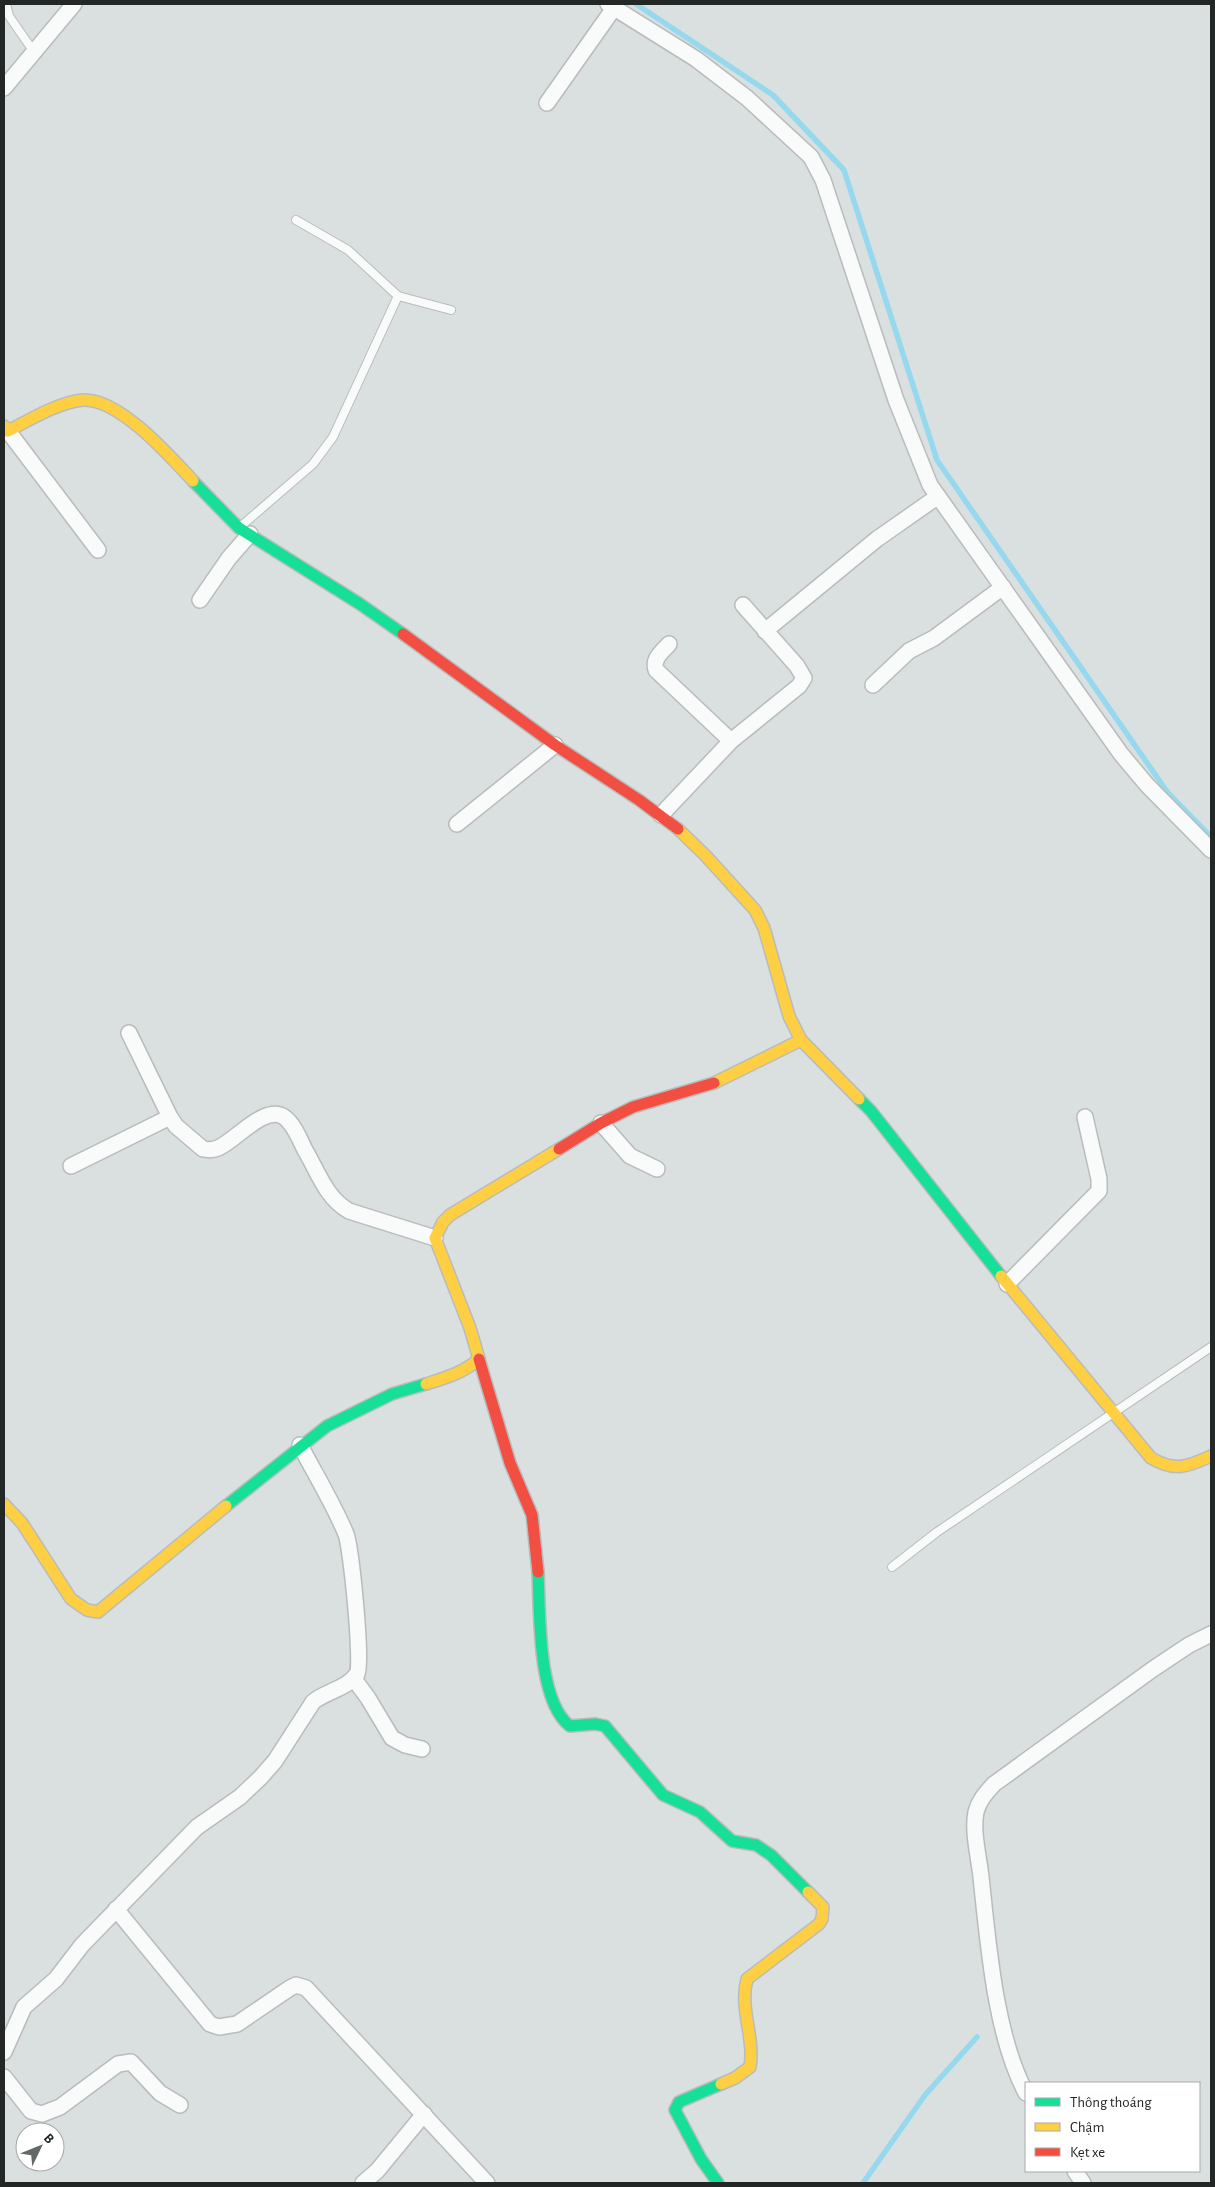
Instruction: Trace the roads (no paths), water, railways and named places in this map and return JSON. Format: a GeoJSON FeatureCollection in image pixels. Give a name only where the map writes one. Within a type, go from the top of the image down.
{"type":"FeatureCollection","features":[{"type":"Feature","properties":{"kind":"street"},"geometry":{"type":"LineString","coordinates":[[4,88],[74,4]]}},
{"type":"Feature","properties":{"kind":"street"},"geometry":{"type":"LineString","coordinates":[[547,103],[611,6],[718,75],[747,98],[811,157],[823,180],[896,400],[922,467],[937,497],[1003,586],[1121,754],[1147,785],[1211,850]]}},
{"type":"Feature","properties":{"kind":"street"},"geometry":{"type":"LineString","coordinates":[[98,550],[6,428],[40,414],[84,400],[110,406],[153,439],[244,531],[360,604],[554,745],[661,815],[705,855],[755,910],[764,928],[777,979],[796,1032],[801,1040],[871,1111],[1007,1284],[1115,1412],[1151,1458],[1162,1465],[1172,1467],[1190,1466],[1211,1456]]}},
{"type":"Feature","properties":{"kind":"street"},"geometry":{"type":"LineString","coordinates":[[764,631],[877,539],[937,497]]}},
{"type":"Feature","properties":{"kind":"street"},"geometry":{"type":"LineString","coordinates":[[200,600],[229,558],[244,531]]}},
{"type":"Feature","properties":{"kind":"street"},"geometry":{"type":"LineString","coordinates":[[873,685],[909,651],[934,638],[1003,586]]}},
{"type":"Feature","properties":{"kind":"street"},"geometry":{"type":"LineString","coordinates":[[661,815],[731,741],[799,686],[804,678],[797,666],[764,631],[743,605]]}},
{"type":"Feature","properties":{"kind":"street"},"geometry":{"type":"LineString","coordinates":[[669,644],[656,659],[654,665],[656,670],[731,741]]}},
{"type":"Feature","properties":{"kind":"street"},"geometry":{"type":"LineString","coordinates":[[457,824],[554,745]]}},
{"type":"Feature","properties":{"kind":"street"},"geometry":{"type":"LineString","coordinates":[[130,1033],[170,1117],[176,1126],[203,1150],[218,1148],[263,1117],[276,1114],[283,1116],[292,1126],[326,1189],[340,1206],[349,1211],[435,1238]]}},
{"type":"Feature","properties":{"kind":"street"},"geometry":{"type":"LineString","coordinates":[[718,2183],[701,2159],[675,2110],[679,2102],[736,2078],[750,2067],[752,2051],[743,2005],[743,1988],[747,1979],[819,1924],[822,1918],[823,1907],[762,1848],[732,1841],[700,1812],[663,1795],[605,1726],[596,1724],[570,1726],[558,1716],[550,1694],[543,1651],[534,1524],[524,1494],[507,1456],[486,1374],[435,1238],[443,1222],[450,1214],[499,1187],[601,1122],[634,1107],[718,1082],[801,1040]]}},
{"type":"Feature","properties":{"kind":"street"},"geometry":{"type":"LineString","coordinates":[[71,1166],[170,1117]]}},
{"type":"Feature","properties":{"kind":"street"},"geometry":{"type":"LineString","coordinates":[[1007,1284],[1099,1191],[1099,1179],[1085,1117]]}},
{"type":"Feature","properties":{"kind":"street"},"geometry":{"type":"LineString","coordinates":[[601,1122],[630,1156],[658,1169]]}},
{"type":"Feature","properties":{"kind":"street"},"geometry":{"type":"LineString","coordinates":[[4,1504],[22,1523],[71,1599],[81,1609],[91,1613],[98,1612],[300,1445],[327,1426],[392,1394],[454,1375],[470,1367],[479,1359]]}},
{"type":"Feature","properties":{"kind":"street"},"geometry":{"type":"LineString","coordinates":[[4,2052],[24,2007],[56,1978],[82,1945],[197,1827],[240,1797],[261,1777],[275,1761],[313,1702],[319,1697],[348,1684],[359,1671],[360,1652],[346,1536],[300,1445]]}},
{"type":"Feature","properties":{"kind":"street"},"geometry":{"type":"LineString","coordinates":[[1025,2091],[1004,2032],[989,1950],[976,1836],[976,1814],[981,1798],[994,1784],[1153,1669],[1189,1645],[1211,1634]]}},
{"type":"Feature","properties":{"kind":"street"},"geometry":{"type":"LineString","coordinates":[[354,1679],[392,1738],[405,1745],[422,1749]]}},
{"type":"Feature","properties":{"kind":"street"},"geometry":{"type":"LineString","coordinates":[[116,1909],[210,2024],[219,2027],[237,2024],[290,1988],[296,1986],[306,1988],[487,2183]]}},
{"type":"Feature","properties":{"kind":"street"},"geometry":{"type":"LineString","coordinates":[[4,2077],[31,2111],[42,2114],[60,2107],[118,2064],[131,2062],[160,2093],[180,2105]]}},
{"type":"Feature","properties":{"kind":"street"},"geometry":{"type":"LineString","coordinates":[[363,2183],[377,2171],[424,2114]]}},
{"type":"Feature","properties":{"kind":"street"},"geometry":{"type":"LineString","coordinates":[[1076,2172],[1083,2183]]}},
{"type":"Feature","properties":{"kind":"lane"},"geometry":{"type":"LineString","coordinates":[[6,4],[9,16],[34,52]]}},
{"type":"Feature","properties":{"kind":"lane"},"geometry":{"type":"LineString","coordinates":[[296,220],[348,250],[398,296],[450,310]]}},
{"type":"Feature","properties":{"kind":"lane"},"geometry":{"type":"LineString","coordinates":[[244,531],[313,464],[333,438],[398,296]]}},
{"type":"Feature","properties":{"kind":"lane"},"geometry":{"type":"LineString","coordinates":[[892,1567],[937,1532],[1211,1347]]}},
{"type":"Feature","properties":{"kind":"waterway"},"geometry":{"type":"LineString","coordinates":[[636,4],[773,95],[844,170],[937,460],[1168,793],[1211,837]]}},
{"type":"Feature","properties":{"kind":"waterway"},"geometry":{"type":"LineString","coordinates":[[863,2183],[925,2095],[977,2037]]}}]}
